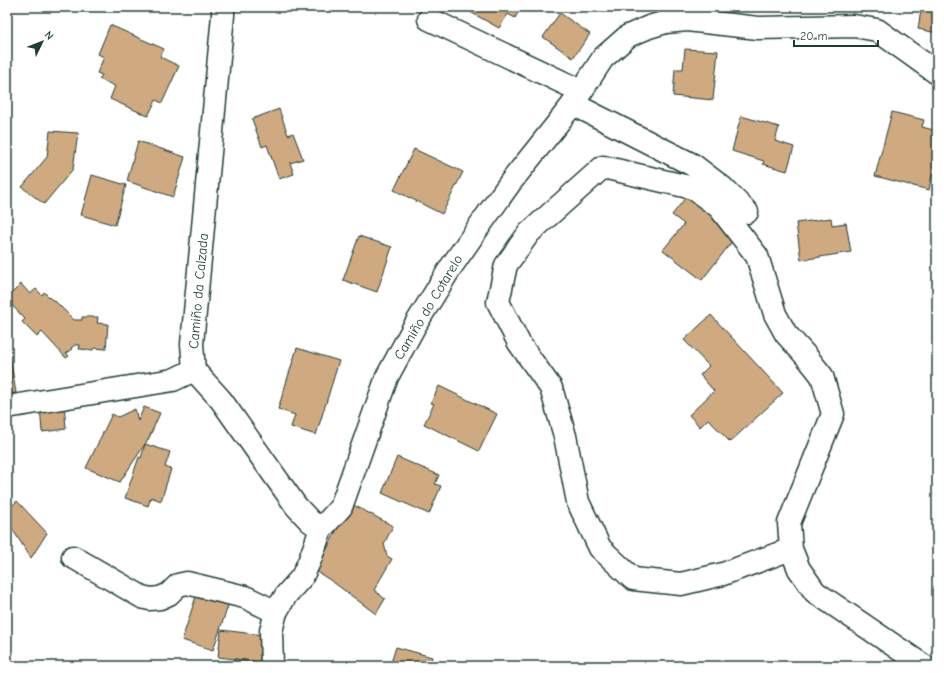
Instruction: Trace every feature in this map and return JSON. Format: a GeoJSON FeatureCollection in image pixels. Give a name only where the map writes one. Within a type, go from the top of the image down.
{"type":"FeatureCollection","features":[{"type":"Feature","properties":{"kind":"street","name":"Camiño da Calzada"},"geometry":{"type":"LineString","coordinates":[[194,370],[192,344],[222,31],[223,7]]}},
{"type":"Feature","properties":{"kind":"street"},"geometry":{"type":"LineString","coordinates":[[429,19],[577,98],[693,165],[723,188],[747,212]]}},
{"type":"Feature","properties":{"kind":"street","name":"Camiño do Cotarelo"},"geometry":{"type":"LineString","coordinates":[[321,529],[341,507],[386,377],[414,327],[451,267],[510,183],[577,98],[603,58],[628,36],[666,22],[687,20],[758,28],[854,26],[877,30],[937,73]]}},
{"type":"Feature","properties":{"kind":"street"},"geometry":{"type":"LineString","coordinates":[[791,549],[723,574],[680,584],[633,579],[600,548],[578,502],[565,436],[551,388],[519,343],[498,302],[506,265],[529,233],[603,167],[693,188],[719,207],[757,256],[775,314],[786,334],[808,357],[822,376],[833,414],[789,523],[791,549],[799,570],[815,592],[924,666]]}},
{"type":"Feature","properties":{"kind":"street"},"geometry":{"type":"LineString","coordinates":[[7,408],[173,380],[194,370],[221,400],[296,506],[310,521],[321,529],[302,577],[286,595],[276,612],[272,630],[272,666]]}},
{"type":"Feature","properties":{"kind":"street"},"geometry":{"type":"LineString","coordinates":[[73,557],[142,597],[150,599],[160,598],[169,594],[178,585],[187,584],[245,597],[276,612]]}},
{"type":"Feature","properties":{"kind":"building"},"geometry":{"type":"Polygon","coordinates":[[[521,7],[515,18],[508,14],[499,28],[463,8],[521,7]]]}},
{"type":"Feature","properties":{"kind":"building"},"geometry":{"type":"Polygon","coordinates":[[[919,7],[937,7],[937,33],[918,29],[921,10],[918,10],[919,7]]]}},
{"type":"Feature","properties":{"kind":"building"},"geometry":{"type":"Polygon","coordinates":[[[560,13],[590,34],[573,58],[543,37],[560,13]]]}},
{"type":"Feature","properties":{"kind":"building"},"geometry":{"type":"Polygon","coordinates":[[[110,25],[164,49],[160,57],[179,66],[162,103],[156,100],[148,116],[110,99],[115,86],[99,79],[102,75],[97,73],[104,57],[98,54],[110,25]]]}},
{"type":"Feature","properties":{"kind":"building"},"geometry":{"type":"Polygon","coordinates":[[[685,49],[718,51],[713,100],[673,96],[675,69],[683,69],[685,49]]]}},
{"type":"Feature","properties":{"kind":"building"},"geometry":{"type":"Polygon","coordinates":[[[279,109],[288,135],[293,133],[303,159],[290,163],[294,174],[279,179],[267,145],[262,147],[252,119],[279,109]]]}},
{"type":"Feature","properties":{"kind":"building"},"geometry":{"type":"Polygon","coordinates":[[[892,112],[924,120],[922,127],[937,131],[937,176],[932,175],[929,190],[875,176],[892,112]]]}},
{"type":"Feature","properties":{"kind":"building"},"geometry":{"type":"Polygon","coordinates":[[[741,116],[779,127],[775,141],[794,147],[787,171],[763,164],[764,161],[732,151],[741,116]]]}},
{"type":"Feature","properties":{"kind":"building"},"geometry":{"type":"Polygon","coordinates":[[[50,131],[78,133],[73,169],[44,204],[22,187],[47,157],[50,131]]]}},
{"type":"Feature","properties":{"kind":"building"},"geometry":{"type":"Polygon","coordinates":[[[138,141],[185,157],[173,197],[127,181],[138,141]]]}},
{"type":"Feature","properties":{"kind":"building"},"geometry":{"type":"Polygon","coordinates":[[[414,149],[463,172],[442,214],[394,190],[414,149]]]}},
{"type":"Feature","properties":{"kind":"building"},"geometry":{"type":"Polygon","coordinates":[[[92,175],[126,185],[115,225],[81,215],[92,175]]]}},
{"type":"Feature","properties":{"kind":"building"},"geometry":{"type":"Polygon","coordinates":[[[690,192],[726,226],[723,230],[734,239],[702,280],[663,250],[684,224],[672,215],[690,192]]]}},
{"type":"Feature","properties":{"kind":"building"},"geometry":{"type":"Polygon","coordinates":[[[831,218],[832,225],[846,223],[851,252],[801,260],[796,223],[831,218]]]}},
{"type":"Feature","properties":{"kind":"building"},"geometry":{"type":"Polygon","coordinates":[[[359,236],[392,247],[377,292],[343,280],[359,236]]]}},
{"type":"Feature","properties":{"kind":"building"},"geometry":{"type":"Polygon","coordinates":[[[21,284],[30,294],[36,289],[42,295],[44,292],[74,320],[82,320],[82,317],[98,317],[97,323],[108,324],[106,349],[79,349],[80,345],[75,345],[66,353],[69,356],[66,358],[42,332],[37,337],[22,322],[25,319],[7,300],[7,298],[21,284]]]}},
{"type":"Feature","properties":{"kind":"building"},"geometry":{"type":"Polygon","coordinates":[[[711,315],[783,393],[730,442],[708,419],[700,427],[689,415],[714,391],[700,375],[709,366],[684,340],[711,315]]]}},
{"type":"Feature","properties":{"kind":"building"},"geometry":{"type":"Polygon","coordinates":[[[297,348],[339,361],[316,435],[291,427],[295,415],[278,409],[297,348]]]}},
{"type":"Feature","properties":{"kind":"building"},"geometry":{"type":"Polygon","coordinates":[[[10,356],[16,393],[7,394],[7,357],[10,356]]]}},
{"type":"Feature","properties":{"kind":"building"},"geometry":{"type":"Polygon","coordinates":[[[439,386],[497,414],[479,451],[424,424],[434,404],[431,403],[439,386]]]}},
{"type":"Feature","properties":{"kind":"building"},"geometry":{"type":"Polygon","coordinates":[[[64,403],[66,429],[42,432],[40,406],[64,403]]]}},
{"type":"Feature","properties":{"kind":"building"},"geometry":{"type":"Polygon","coordinates":[[[144,407],[160,413],[149,438],[120,482],[86,468],[112,414],[118,417],[135,409],[138,421],[144,407]]]}},
{"type":"Feature","properties":{"kind":"building"},"geometry":{"type":"Polygon","coordinates":[[[145,444],[170,452],[165,467],[171,469],[161,501],[151,497],[148,506],[125,498],[145,444]]]}},
{"type":"Feature","properties":{"kind":"building"},"geometry":{"type":"Polygon","coordinates":[[[397,457],[439,475],[435,484],[441,486],[429,514],[382,493],[397,457]]]}},
{"type":"Feature","properties":{"kind":"building"},"geometry":{"type":"Polygon","coordinates":[[[17,501],[47,533],[31,558],[7,521],[7,511],[17,501]]]}},
{"type":"Feature","properties":{"kind":"building"},"geometry":{"type":"Polygon","coordinates":[[[350,503],[393,526],[384,544],[387,556],[392,559],[374,590],[385,599],[376,614],[316,571],[350,503]]]}},
{"type":"Feature","properties":{"kind":"building"},"geometry":{"type":"Polygon","coordinates":[[[198,590],[230,600],[213,650],[182,640],[198,590]]]}},
{"type":"Feature","properties":{"kind":"building"},"geometry":{"type":"Polygon","coordinates":[[[221,630],[263,635],[260,662],[218,657],[221,630]]]}},
{"type":"Feature","properties":{"kind":"building"},"geometry":{"type":"Polygon","coordinates":[[[396,647],[432,657],[430,666],[390,666],[396,647]]]}},
{"type":"Feature","properties":{"kind":"building"},"geometry":{"type":"Polygon","coordinates":[[[234,659],[261,662],[261,666],[234,666],[234,659]]]}}]}
